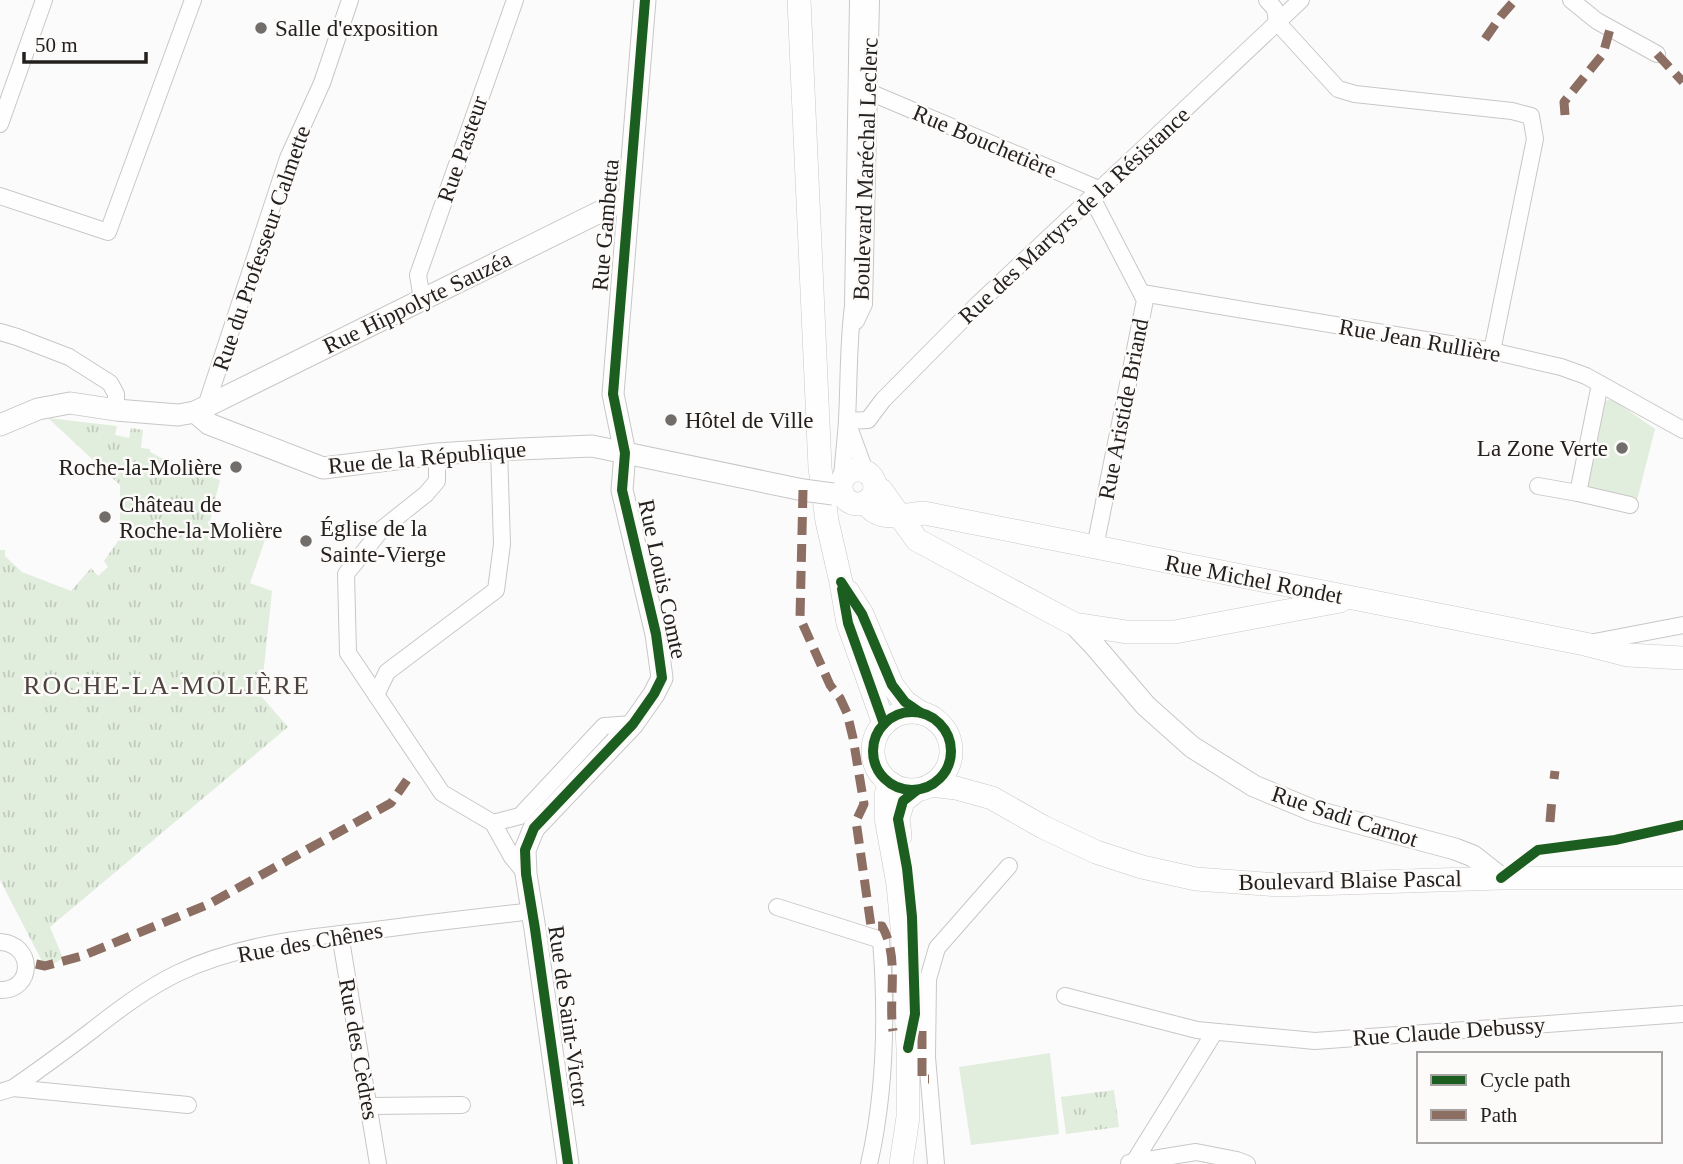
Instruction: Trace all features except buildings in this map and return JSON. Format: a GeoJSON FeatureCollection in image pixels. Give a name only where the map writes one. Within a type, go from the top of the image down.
{"type":"FeatureCollection","features":[{"type":"Feature","properties":{"kind":"main road"},"geometry":{"type":"LineString","coordinates":[[799,0],[820,468],[827,522],[848,623],[884,724]]}},
{"type":"Feature","properties":{"kind":"main road"},"geometry":{"type":"LineString","coordinates":[[872,488],[861,504],[851,502],[843,496],[839,488],[851,471],[858,469],[872,488],[870,509],[884,516],[900,515]]}},
{"type":"Feature","properties":{"kind":"main road","name":"Rue Michel Rondet"},"geometry":{"type":"LineString","coordinates":[[900,515],[924,513],[1628,655],[1683,658]]}},
{"type":"Feature","properties":{"kind":"main road","name":"Rue Sadi Carnot"},"geometry":{"type":"LineString","coordinates":[[900,515],[917,540],[1074,624]]}},
{"type":"Feature","properties":{"kind":"main road"},"geometry":{"type":"LineString","coordinates":[[841,582],[862,614],[892,685],[905,702],[943,726],[951,750],[946,771],[939,779],[903,801],[898,819],[912,917],[915,1014],[908,1048]]}},
{"type":"Feature","properties":{"kind":"main road"},"geometry":{"type":"LineString","coordinates":[[1074,624],[1127,632],[1175,632],[1353,599]]}},
{"type":"Feature","properties":{"kind":"main road"},"geometry":{"type":"LineString","coordinates":[[921,713],[901,713],[891,718],[876,736],[873,748],[880,774],[890,783],[908,790],[924,787]]}},
{"type":"Feature","properties":{"kind":"main road","name":"Boulevard Blaise Pascal"},"geometry":{"type":"LineString","coordinates":[[951,750],[965,773],[992,798],[1043,827],[1096,852],[1142,867],[1195,879],[1279,885],[1501,877],[1683,878]]}},
{"type":"Feature","properties":{"kind":"main road"},"geometry":{"type":"LineString","coordinates":[[890,783],[886,795],[886,818],[899,895],[908,1048],[908,1118],[901,1164]]}},
{"type":"Feature","properties":{"kind":"main road","name":"Boulevard Blaise Pascal"},"geometry":{"type":"LineString","coordinates":[[924,787],[956,788],[992,798]]}},
{"type":"Feature","properties":{"kind":"street"},"geometry":{"type":"LineString","coordinates":[[0,124],[44,0]]}},
{"type":"Feature","properties":{"kind":"street"},"geometry":{"type":"LineString","coordinates":[[0,195],[108,232],[193,0]]}},
{"type":"Feature","properties":{"kind":"street","name":"Rue du Professeur Calmette"},"geometry":{"type":"LineString","coordinates":[[201,409],[288,158],[322,83],[350,0]]}},
{"type":"Feature","properties":{"kind":"street","name":"Rue Pasteur"},"geometry":{"type":"LineString","coordinates":[[422,299],[418,275],[514,0]]}},
{"type":"Feature","properties":{"kind":"street","name":"Rue Gambetta"},"geometry":{"type":"LineString","coordinates":[[625,453],[613,394],[645,0]]}},
{"type":"Feature","properties":{"kind":"street","name":"Boulevard Maréchal Leclerc"},"geometry":{"type":"LineString","coordinates":[[839,488],[847,421],[849,336],[864,304],[863,92],[858,0]]}},
{"type":"Feature","properties":{"kind":"street","name":"Boulevard Maréchal Leclerc"},"geometry":{"type":"LineString","coordinates":[[863,92],[871,0]]}},
{"type":"Feature","properties":{"kind":"street"},"geometry":{"type":"LineString","coordinates":[[1267,0],[1275,9],[1277,22],[1338,89],[1355,94],[1512,111],[1531,116],[1535,139],[1492,351]]}},
{"type":"Feature","properties":{"kind":"street","name":"Rue des Martyrs de la Résistance"},"geometry":{"type":"LineString","coordinates":[[847,421],[868,420],[883,400],[978,304],[1301,0]]}},
{"type":"Feature","properties":{"kind":"street"},"geometry":{"type":"LineString","coordinates":[[1571,0],[1597,21],[1657,54]]}},
{"type":"Feature","properties":{"kind":"street","name":"Rue Bouchetière"},"geometry":{"type":"LineString","coordinates":[[863,92],[1096,194]]}},
{"type":"Feature","properties":{"kind":"street","name":"Rue Aristide Briand"},"geometry":{"type":"LineString","coordinates":[[1095,547],[1144,300],[1096,194]]}},
{"type":"Feature","properties":{"kind":"street","name":"Rue Hippolyte Sauzéa"},"geometry":{"type":"LineString","coordinates":[[201,409],[628,198]]}},
{"type":"Feature","properties":{"kind":"street","name":"Rue Jean Rullière"},"geometry":{"type":"LineString","coordinates":[[1142,293],[1492,351],[1561,367],[1586,376],[1683,430]]}},
{"type":"Feature","properties":{"kind":"street"},"geometry":{"type":"LineString","coordinates":[[0,332],[69,357],[110,383],[116,394],[116,410]]}},
{"type":"Feature","properties":{"kind":"street"},"geometry":{"type":"LineString","coordinates":[[1578,493],[1600,384]]}},
{"type":"Feature","properties":{"kind":"street"},"geometry":{"type":"LineString","coordinates":[[0,425],[38,409],[70,403],[178,415],[201,409]]}},
{"type":"Feature","properties":{"kind":"street","name":"Rue de la République"},"geometry":{"type":"LineString","coordinates":[[201,409],[209,424],[323,468],[437,454],[499,450],[592,446],[625,453]]}},
{"type":"Feature","properties":{"kind":"street","name":"Boulevard Maréchal Leclerc"},"geometry":{"type":"LineString","coordinates":[[847,421],[872,488]]}},
{"type":"Feature","properties":{"kind":"street"},"geometry":{"type":"LineString","coordinates":[[376,695],[387,672],[496,590],[502,544],[499,450]]}},
{"type":"Feature","properties":{"kind":"street"},"geometry":{"type":"LineString","coordinates":[[625,453],[803,490],[839,488]]}},
{"type":"Feature","properties":{"kind":"street","name":"Rue Louis Comte"},"geometry":{"type":"LineString","coordinates":[[526,874],[525,850],[534,828],[632,724],[662,678],[656,634],[622,490],[625,453]]}},
{"type":"Feature","properties":{"kind":"street"},"geometry":{"type":"LineString","coordinates":[[437,454],[437,481],[426,494],[382,530],[346,574],[348,653],[442,793],[493,823],[512,857],[526,874]]}},
{"type":"Feature","properties":{"kind":"street"},"geometry":{"type":"LineString","coordinates":[[1538,486],[1630,505]]}},
{"type":"Feature","properties":{"kind":"street","name":"Rue Sadi Carnot"},"geometry":{"type":"LineString","coordinates":[[1074,624],[1146,706],[1192,747],[1254,786],[1314,811],[1455,849],[1473,856],[1501,877]]}},
{"type":"Feature","properties":{"kind":"street"},"geometry":{"type":"LineString","coordinates":[[1585,645],[1683,625]]}},
{"type":"Feature","properties":{"kind":"street"},"geometry":{"type":"LineString","coordinates":[[493,823],[520,817],[604,726],[632,724]]}},
{"type":"Feature","properties":{"kind":"street"},"geometry":{"type":"LineString","coordinates":[[936,1164],[927,1057],[928,979],[936,948],[1009,866]]}},
{"type":"Feature","properties":{"kind":"street","name":"Rue de Saint-Victor"},"geometry":{"type":"LineString","coordinates":[[526,874],[568,1164]]}},
{"type":"Feature","properties":{"kind":"street"},"geometry":{"type":"LineString","coordinates":[[777,907],[881,940],[885,992],[884,1069],[869,1164]]}},
{"type":"Feature","properties":{"kind":"street","name":"Rue des Chênes"},"geometry":{"type":"LineString","coordinates":[[7,1090],[113,1013],[177,974],[206,962],[263,946],[533,911]]}},
{"type":"Feature","properties":{"kind":"street","name":"Rue des Cèdres"},"geometry":{"type":"LineString","coordinates":[[340,934],[378,1164]]}},
{"type":"Feature","properties":{"kind":"street"},"geometry":{"type":"LineString","coordinates":[[0,942],[17,946],[26,962],[26,972],[15,987],[0,990]]}},
{"type":"Feature","properties":{"kind":"street","name":"Rue Claude Debussy"},"geometry":{"type":"LineString","coordinates":[[1065,996],[1197,1030],[1315,1041],[1683,1014]]}},
{"type":"Feature","properties":{"kind":"street"},"geometry":{"type":"LineString","coordinates":[[1129,1163],[1214,1033]]}},
{"type":"Feature","properties":{"kind":"street"},"geometry":{"type":"LineString","coordinates":[[7,1090],[188,1105]]}},
{"type":"Feature","properties":{"kind":"street"},"geometry":{"type":"LineString","coordinates":[[369,1106],[462,1105]]}},
{"type":"Feature","properties":{"kind":"street"},"geometry":{"type":"LineString","coordinates":[[1129,1163],[1196,1152],[1247,1164]]}},
{"type":"Feature","properties":{"kind":"green space","name":"La Zone Verte"},"geometry":{"type":"Polygon","coordinates":[[[1612,399],[1655,429],[1637,500],[1630,505],[1583,487],[1591,468],[1605,401],[1612,399]]]}},
{"type":"Feature","properties":{"kind":"green space"},"geometry":{"type":"Polygon","coordinates":[[[48,418],[117,426],[115,435],[129,438],[131,428],[143,430],[141,448],[150,449],[150,452],[173,464],[220,480],[210,521],[265,540],[250,583],[272,591],[261,696],[288,727],[50,927],[63,958],[46,969],[0,880],[0,550],[5,550],[5,556],[22,572],[71,591],[91,568],[98,576],[108,567],[104,561],[120,538],[120,485],[48,418]]]}},
{"type":"Feature","properties":{"kind":"green space"},"geometry":{"type":"Polygon","coordinates":[[[1050,1053],[1059,1134],[971,1145],[959,1067],[1050,1053]]]}},
{"type":"Feature","properties":{"kind":"green space"},"geometry":{"type":"Polygon","coordinates":[[[1114,1090],[1119,1127],[1066,1134],[1061,1097],[1114,1090]]]}},
{"type":"Feature","properties":{"kind":"marked path"},"geometry":{"type":"LineString","coordinates":[[1485,39],[1515,0]]}},
{"type":"Feature","properties":{"kind":"marked path"},"geometry":{"type":"LineString","coordinates":[[1565,115],[1564,102],[1603,54],[1610,29]]}},
{"type":"Feature","properties":{"kind":"marked path"},"geometry":{"type":"LineString","coordinates":[[1657,54],[1683,82]]}},
{"type":"Feature","properties":{"kind":"marked path"},"geometry":{"type":"LineString","coordinates":[[803,490],[800,618],[830,685],[847,713],[853,738],[864,804],[856,821],[871,926],[882,926],[891,951],[893,1031]]}},
{"type":"Feature","properties":{"kind":"marked path"},"geometry":{"type":"LineString","coordinates":[[1554,779],[1555,771]]}},
{"type":"Feature","properties":{"kind":"marked path"},"geometry":{"type":"LineString","coordinates":[[36,964],[45,966],[82,956],[209,904],[391,803],[407,780]]}},
{"type":"Feature","properties":{"kind":"marked path"},"geometry":{"type":"LineString","coordinates":[[1550,822],[1552,798]]}},
{"type":"Feature","properties":{"kind":"marked path"},"geometry":{"type":"LineString","coordinates":[[922,1031],[922,1079],[929,1079]]}},
{"type":"Feature","properties":{"kind":"cycle path"},"geometry":{"type":"LineString","coordinates":[[568,1164],[526,874],[525,850],[534,828],[633,724],[662,678],[656,634],[622,490],[625,453],[613,394],[645,0]]}},
{"type":"Feature","properties":{"kind":"cycle path"},"geometry":{"type":"LineString","coordinates":[[841,582],[862,614],[892,685],[905,702],[921,713]]}},
{"type":"Feature","properties":{"kind":"cycle path"},"geometry":{"type":"LineString","coordinates":[[842,589],[848,623],[884,724]]}},
{"type":"Feature","properties":{"kind":"cycle path"},"geometry":{"type":"LineString","coordinates":[[912,712],[927,715],[944,729],[951,751],[948,766],[934,783],[912,790],[897,787],[880,773],[873,751],[876,736],[890,719],[912,712]]}},
{"type":"Feature","properties":{"kind":"cycle path"},"geometry":{"type":"LineString","coordinates":[[908,1048],[915,1014],[912,917],[898,819],[903,801],[917,790]]}},
{"type":"Feature","properties":{"kind":"cycle path"},"geometry":{"type":"LineString","coordinates":[[1501,878],[1538,850],[1615,840],[1683,825]]}},
{"type":"Feature","properties":{"kind":"place","name":"Salle d'exposition"},"geometry":{"type":"Point","coordinates":[261,28]}},
{"type":"Feature","properties":{"kind":"place","name":"Hôtel de Ville"},"geometry":{"type":"Point","coordinates":[671,420]}},
{"type":"Feature","properties":{"kind":"place","name":"La Zone Verte"},"geometry":{"type":"Point","coordinates":[1622,448]}},
{"type":"Feature","properties":{"kind":"place","name":"Roche-la-Molière"},"geometry":{"type":"Point","coordinates":[236,467]}},
{"type":"Feature","properties":{"kind":"place","name":"Château de Roche-la-Molière"},"geometry":{"type":"Point","coordinates":[105,517]}},
{"type":"Feature","properties":{"kind":"place","name":"Église de la Sainte-Vierge"},"geometry":{"type":"Point","coordinates":[306,541]}},
{"type":"Feature","properties":{"kind":"district","name":"ROCHE-LA-MOLIÈRE"},"geometry":{"type":"Point","coordinates":[167,685]}}]}
